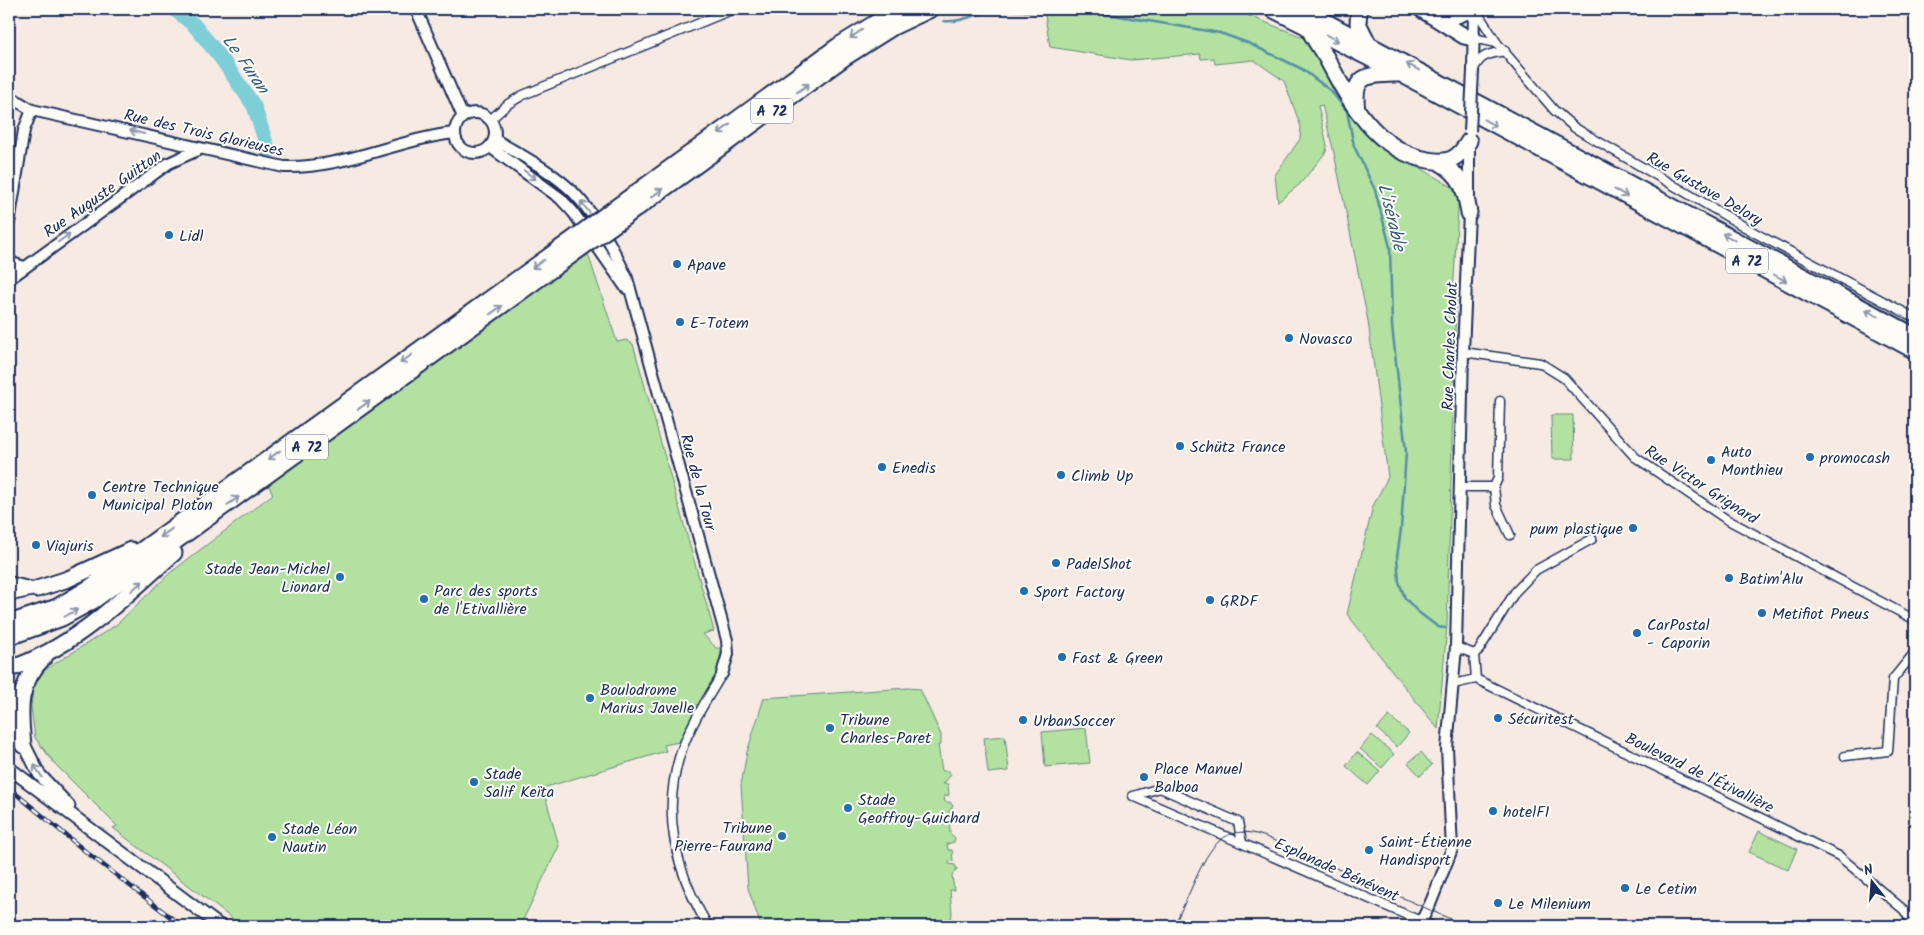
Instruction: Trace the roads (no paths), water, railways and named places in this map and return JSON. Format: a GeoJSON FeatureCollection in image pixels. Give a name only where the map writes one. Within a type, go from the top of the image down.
{"type":"FeatureCollection","features":[{"type":"Feature","properties":{"kind":"highway","name":"A 72"},"geometry":{"type":"LineString","coordinates":[[19,625],[62,618],[93,601],[199,525],[613,217],[838,46],[898,9]]}},
{"type":"Feature","properties":{"kind":"highway","name":"A 72"},"geometry":{"type":"LineString","coordinates":[[613,217],[844,58],[893,27],[931,9]]}},
{"type":"Feature","properties":{"kind":"highway","name":"A 72"},"geometry":{"type":"LineString","coordinates":[[1272,9],[1399,74],[1915,351]]}},
{"type":"Feature","properties":{"kind":"highway","name":"A 72"},"geometry":{"type":"LineString","coordinates":[[1302,9],[1915,336]]}},
{"type":"Feature","properties":{"kind":"highway"},"geometry":{"type":"LineString","coordinates":[[1359,9],[1358,23],[1368,43]]}},
{"type":"Feature","properties":{"kind":"highway"},"geometry":{"type":"LineString","coordinates":[[1421,9],[1437,17],[1464,36],[1473,38]]}},
{"type":"Feature","properties":{"kind":"highway"},"geometry":{"type":"LineString","coordinates":[[1437,17],[1452,17],[1474,9]]}},
{"type":"Feature","properties":{"kind":"highway"},"geometry":{"type":"LineString","coordinates":[[1308,26],[1312,38],[1321,49],[1357,112],[1370,127],[1391,144],[1412,156],[1447,162],[1461,154],[1470,136]]}},
{"type":"Feature","properties":{"kind":"highway"},"geometry":{"type":"LineString","coordinates":[[1357,112],[1356,90],[1363,77],[1372,74],[1399,74]]}},
{"type":"Feature","properties":{"kind":"highway"},"geometry":{"type":"LineString","coordinates":[[1439,162],[1455,172],[1461,180],[1469,213]]}},
{"type":"Feature","properties":{"kind":"highway","name":"A 72"},"geometry":{"type":"LineString","coordinates":[[9,637],[19,625],[72,599],[149,546],[579,242]]}},
{"type":"Feature","properties":{"kind":"highway"},"geometry":{"type":"LineString","coordinates":[[9,669],[46,654],[102,616],[190,540],[199,525]]}},
{"type":"Feature","properties":{"kind":"highway"},"geometry":{"type":"LineString","coordinates":[[37,589],[68,579],[136,548],[149,546]]}},
{"type":"Feature","properties":{"kind":"highway"},"geometry":{"type":"LineString","coordinates":[[23,745],[20,709],[24,685],[36,665],[46,654]]}},
{"type":"Feature","properties":{"kind":"main road"},"geometry":{"type":"LineString","coordinates":[[9,595],[37,589]]}},
{"type":"Feature","properties":{"kind":"main road"},"geometry":{"type":"LineString","coordinates":[[9,689],[23,745],[39,774],[95,832]]}},
{"type":"Feature","properties":{"kind":"main road"},"geometry":{"type":"LineString","coordinates":[[9,768],[220,926]]}},
{"type":"Feature","properties":{"kind":"street"},"geometry":{"type":"LineString","coordinates":[[416,9],[463,117]]}},
{"type":"Feature","properties":{"kind":"street"},"geometry":{"type":"LineString","coordinates":[[490,120],[508,104],[522,96],[734,9]]}},
{"type":"Feature","properties":{"kind":"street","name":"Rue Charles Cholat"},"geometry":{"type":"LineString","coordinates":[[1420,924],[1452,849],[1447,748],[1456,647],[1474,9]]}},
{"type":"Feature","properties":{"kind":"street","name":"Rue Gustave Delory"},"geometry":{"type":"LineString","coordinates":[[1474,9],[1497,43],[1554,110],[1575,128],[1757,234],[1915,318]]}},
{"type":"Feature","properties":{"kind":"street"},"geometry":{"type":"LineString","coordinates":[[1473,38],[1497,43]]}},
{"type":"Feature","properties":{"kind":"street"},"geometry":{"type":"LineString","coordinates":[[1473,71],[1484,56],[1505,51]]}},
{"type":"Feature","properties":{"kind":"street","name":"Rue des Trois Glorieuses"},"geometry":{"type":"LineString","coordinates":[[9,96],[32,110],[121,128],[168,142],[284,167],[308,167],[350,159],[433,135],[455,133]]}},
{"type":"Feature","properties":{"kind":"street"},"geometry":{"type":"LineString","coordinates":[[9,222],[24,130],[32,110]]}},
{"type":"Feature","properties":{"kind":"street"},"geometry":{"type":"LineString","coordinates":[[474,113],[490,120],[495,132],[492,143],[483,152],[471,153],[461,148],[455,133],[456,127],[463,117],[474,113]]}},
{"type":"Feature","properties":{"kind":"street"},"geometry":{"type":"LineString","coordinates":[[168,142],[169,163]]}},
{"type":"Feature","properties":{"kind":"street","name":"Rue de la Tour"},"geometry":{"type":"LineString","coordinates":[[492,143],[560,198],[595,243],[633,299],[727,640],[728,654],[722,674]]}},
{"type":"Feature","properties":{"kind":"street","name":"Rue Auguste Guitton"},"geometry":{"type":"LineString","coordinates":[[9,280],[24,267],[169,163],[201,149]]}},
{"type":"Feature","properties":{"kind":"street"},"geometry":{"type":"LineString","coordinates":[[9,258],[12,263],[24,267]]}},
{"type":"Feature","properties":{"kind":"street","name":"Rue Victor Grignard"},"geometry":{"type":"LineString","coordinates":[[1463,352],[1540,363],[1564,378],[1635,456],[1726,519],[1915,620]]}},
{"type":"Feature","properties":{"kind":"street"},"geometry":{"type":"LineString","coordinates":[[1500,401],[1498,478],[1494,488],[1496,506],[1510,535]]}},
{"type":"Feature","properties":{"kind":"street"},"geometry":{"type":"LineString","coordinates":[[1460,487],[1494,488]]}},
{"type":"Feature","properties":{"kind":"street"},"geometry":{"type":"LineString","coordinates":[[1474,654],[1479,650],[1515,592],[1536,570],[1592,539]]}},
{"type":"Feature","properties":{"kind":"street"},"geometry":{"type":"LineString","coordinates":[[9,582],[37,589]]}},
{"type":"Feature","properties":{"kind":"street"},"geometry":{"type":"LineString","coordinates":[[1456,647],[1474,654]]}},
{"type":"Feature","properties":{"kind":"street"},"geometry":{"type":"LineString","coordinates":[[1845,756],[1888,751],[1893,679],[1915,652]]}},
{"type":"Feature","properties":{"kind":"street"},"geometry":{"type":"LineString","coordinates":[[1453,684],[1476,679],[1474,654]]}},
{"type":"Feature","properties":{"kind":"street"},"geometry":{"type":"LineString","coordinates":[[708,926],[681,871],[672,834],[671,801],[680,754],[722,674]]}},
{"type":"Feature","properties":{"kind":"street","name":"Boulevard de l'Étivallière"},"geometry":{"type":"LineString","coordinates":[[1476,679],[1839,856],[1874,883],[1904,910],[1914,926]]}},
{"type":"Feature","properties":{"kind":"street","name":"Esplanade Bénévent"},"geometry":{"type":"LineString","coordinates":[[1242,843],[1238,822],[1160,788],[1133,796],[1420,924],[1432,926]]}},
{"type":"Feature","properties":{"kind":"street"},"geometry":{"type":"LineString","coordinates":[[9,919],[14,926]]}},
{"type":"Feature","properties":{"kind":"waterway","name":"Le Furan"},"geometry":{"type":"LineString","coordinates":[[174,9],[194,25],[221,58],[254,106],[269,152]]}},
{"type":"Feature","properties":{"kind":"waterway","name":"L'isérable"},"geometry":{"type":"LineString","coordinates":[[944,21],[958,20],[998,10],[1044,11],[1050,9]]}},
{"type":"Feature","properties":{"kind":"waterway","name":"L'isérable"},"geometry":{"type":"LineString","coordinates":[[1055,9],[1107,14],[1220,33],[1248,43],[1302,69],[1331,91],[1347,111],[1354,146],[1375,190],[1390,247],[1392,326],[1406,452],[1401,529],[1397,557],[1399,582],[1405,598],[1417,611],[1438,627],[1445,628]]}},
{"type":"Feature","properties":{"kind":"tram line"},"geometry":{"type":"LineString","coordinates":[[1174,926],[1201,868],[1213,848],[1220,840],[1239,832],[1266,837],[1466,926]]}},
{"type":"Feature","properties":{"kind":"railway"},"geometry":{"type":"LineString","coordinates":[[9,788],[85,851],[182,926]]}},
{"type":"Feature","properties":{"kind":"place","name":"Lidl"},"geometry":{"type":"Point","coordinates":[169,235]}},
{"type":"Feature","properties":{"kind":"place","name":"Apave"},"geometry":{"type":"Point","coordinates":[677,264]}},
{"type":"Feature","properties":{"kind":"place","name":"E-Totem"},"geometry":{"type":"Point","coordinates":[680,322]}},
{"type":"Feature","properties":{"kind":"place","name":"Novasco"},"geometry":{"type":"Point","coordinates":[1289,338]}},
{"type":"Feature","properties":{"kind":"place","name":"Schütz France"},"geometry":{"type":"Point","coordinates":[1180,446]}},
{"type":"Feature","properties":{"kind":"place","name":"promocash"},"geometry":{"type":"Point","coordinates":[1810,457]}},
{"type":"Feature","properties":{"kind":"place","name":"Auto Monthieu"},"geometry":{"type":"Point","coordinates":[1711,460]}},
{"type":"Feature","properties":{"kind":"place","name":"Enedis"},"geometry":{"type":"Point","coordinates":[882,467]}},
{"type":"Feature","properties":{"kind":"place","name":"Climb Up"},"geometry":{"type":"Point","coordinates":[1061,475]}},
{"type":"Feature","properties":{"kind":"place","name":"Centre Technique Municipal Ploton"},"geometry":{"type":"Point","coordinates":[92,495]}},
{"type":"Feature","properties":{"kind":"place","name":"pum plastique"},"geometry":{"type":"Point","coordinates":[1633,528]}},
{"type":"Feature","properties":{"kind":"place","name":"Viajuris"},"geometry":{"type":"Point","coordinates":[36,545]}},
{"type":"Feature","properties":{"kind":"place","name":"PadelShot"},"geometry":{"type":"Point","coordinates":[1056,563]}},
{"type":"Feature","properties":{"kind":"place","name":"Stade Jean-Michel Lionard"},"geometry":{"type":"Point","coordinates":[340,577]}},
{"type":"Feature","properties":{"kind":"place","name":"Batim'Alu"},"geometry":{"type":"Point","coordinates":[1729,578]}},
{"type":"Feature","properties":{"kind":"place","name":"Sport Factory"},"geometry":{"type":"Point","coordinates":[1024,591]}},
{"type":"Feature","properties":{"kind":"place","name":"Parc des sports de l'Etivallière"},"geometry":{"type":"Point","coordinates":[424,599]}},
{"type":"Feature","properties":{"kind":"place","name":"GRDF"},"geometry":{"type":"Point","coordinates":[1210,600]}},
{"type":"Feature","properties":{"kind":"place","name":"Metifiot Pneus"},"geometry":{"type":"Point","coordinates":[1762,613]}},
{"type":"Feature","properties":{"kind":"place","name":"CarPostal - Caporin"},"geometry":{"type":"Point","coordinates":[1637,633]}},
{"type":"Feature","properties":{"kind":"place","name":"Fast & Green"},"geometry":{"type":"Point","coordinates":[1062,657]}},
{"type":"Feature","properties":{"kind":"place","name":"Boulodrome Marius Javelle"},"geometry":{"type":"Point","coordinates":[590,698]}},
{"type":"Feature","properties":{"kind":"place","name":"Sécuritest"},"geometry":{"type":"Point","coordinates":[1498,718]}},
{"type":"Feature","properties":{"kind":"place","name":"UrbanSoccer"},"geometry":{"type":"Point","coordinates":[1023,720]}},
{"type":"Feature","properties":{"kind":"place","name":"Tribune Charles-Paret"},"geometry":{"type":"Point","coordinates":[830,728]}},
{"type":"Feature","properties":{"kind":"place","name":"Place Manuel Balboa"},"geometry":{"type":"Point","coordinates":[1144,777]}},
{"type":"Feature","properties":{"kind":"place","name":"Stade Salif Keïta"},"geometry":{"type":"Point","coordinates":[474,782]}},
{"type":"Feature","properties":{"kind":"place","name":"Stade Geoffroy-Guichard"},"geometry":{"type":"Point","coordinates":[848,808]}},
{"type":"Feature","properties":{"kind":"place","name":"hotelF1"},"geometry":{"type":"Point","coordinates":[1493,811]}},
{"type":"Feature","properties":{"kind":"place","name":"Tribune Pierre-Faurand"},"geometry":{"type":"Point","coordinates":[782,836]}},
{"type":"Feature","properties":{"kind":"place","name":"Stade Léon Nautin"},"geometry":{"type":"Point","coordinates":[272,837]}},
{"type":"Feature","properties":{"kind":"place","name":"Saint-Étienne Handisport"},"geometry":{"type":"Point","coordinates":[1369,850]}},
{"type":"Feature","properties":{"kind":"place","name":"Le Cetim"},"geometry":{"type":"Point","coordinates":[1625,888]}},
{"type":"Feature","properties":{"kind":"place","name":"Le Milenium"},"geometry":{"type":"Point","coordinates":[1498,903]}}]}
